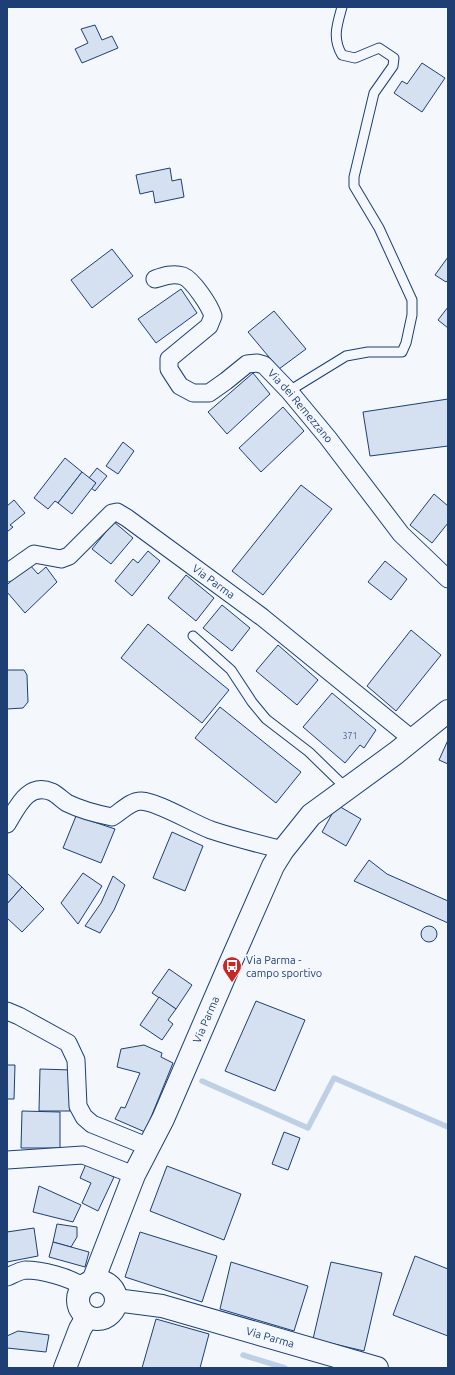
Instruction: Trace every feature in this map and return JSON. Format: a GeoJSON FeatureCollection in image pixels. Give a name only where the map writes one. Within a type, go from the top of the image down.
{"type":"FeatureCollection","features":[{"type":"Feature","properties":{"kind":"main road","name":"Via Parma"},"geometry":{"type":"LineString","coordinates":[[88,1284],[134,1175],[163,1119],[273,866],[283,850],[311,815],[396,753],[448,711]]}},
{"type":"Feature","properties":{"kind":"main road"},"geometry":{"type":"LineString","coordinates":[[101,1281],[109,1285],[114,1292],[116,1300],[112,1311],[103,1319],[94,1320],[87,1317],[80,1311],[77,1303],[78,1294],[88,1284],[101,1281]]}},
{"type":"Feature","properties":{"kind":"main road","name":"Via Parma"},"geometry":{"type":"LineString","coordinates":[[116,1300],[162,1306],[377,1368]]}},
{"type":"Feature","properties":{"kind":"main road"},"geometry":{"type":"LineString","coordinates":[[65,1368],[80,1329],[87,1317]]}},
{"type":"Feature","properties":{"kind":"street","name":"Via dei Remezzano"},"geometry":{"type":"LineString","coordinates":[[155,279],[171,274],[184,277],[211,307],[213,316],[209,326],[169,359],[168,369],[180,386],[193,393],[209,393],[247,364],[257,363],[264,365],[289,391],[328,438],[400,534],[448,579]]}},
{"type":"Feature","properties":{"kind":"street","name":"Via Parma"},"geometry":{"type":"LineString","coordinates":[[7,574],[34,554],[61,559],[69,556],[112,513],[116,512],[127,518],[262,617],[412,739]]}},
{"type":"Feature","properties":{"kind":"street"},"geometry":{"type":"LineString","coordinates":[[7,824],[20,803],[30,792],[40,789],[53,793],[67,803],[112,817],[131,803],[140,801],[155,804],[211,830],[283,850]]}},
{"type":"Feature","properties":{"kind":"street"},"geometry":{"type":"LineString","coordinates":[[7,1011],[20,1016],[68,1044],[76,1060],[78,1106],[84,1117],[92,1124],[149,1147]]}},
{"type":"Feature","properties":{"kind":"street"},"geometry":{"type":"LineString","coordinates":[[7,1160],[83,1155],[134,1175]]}},
{"type":"Feature","properties":{"kind":"street"},"geometry":{"type":"LineString","coordinates":[[7,1277],[24,1270],[55,1275],[76,1282],[88,1284]]}},
{"type":"Feature","properties":{"kind":"lane"},"geometry":{"type":"LineString","coordinates":[[289,391],[346,356],[368,352],[402,352],[406,343],[412,314],[412,300],[378,228],[354,186],[357,163],[374,93],[393,66],[394,58],[379,48],[356,58],[342,55],[337,46],[335,33],[342,7]]}},
{"type":"Feature","properties":{"kind":"lane"},"geometry":{"type":"LineString","coordinates":[[193,636],[231,670],[252,702],[266,719],[309,752],[347,789]]}},
{"type":"Feature","properties":{"kind":"building"},"geometry":{"type":"Polygon","coordinates":[[[95,25],[102,40],[112,36],[118,48],[82,63],[75,49],[88,43],[81,29],[95,25]]]}},
{"type":"Feature","properties":{"kind":"building"},"geometry":{"type":"Polygon","coordinates":[[[422,63],[445,78],[422,112],[394,93],[402,81],[407,84],[422,63]]]}},
{"type":"Feature","properties":{"kind":"building"},"geometry":{"type":"Polygon","coordinates":[[[170,168],[172,181],[181,179],[184,197],[155,203],[153,191],[140,194],[136,175],[170,168]]]}},
{"type":"Feature","properties":{"kind":"building"},"geometry":{"type":"Polygon","coordinates":[[[112,249],[133,276],[92,308],[71,280],[112,249]]]}},
{"type":"Feature","properties":{"kind":"building"},"geometry":{"type":"Polygon","coordinates":[[[448,257],[448,280],[446,282],[435,275],[448,257]]]}},
{"type":"Feature","properties":{"kind":"building"},"geometry":{"type":"Polygon","coordinates":[[[181,289],[197,313],[156,343],[138,319],[181,289]]]}},
{"type":"Feature","properties":{"kind":"building"},"geometry":{"type":"Polygon","coordinates":[[[448,307],[448,328],[438,320],[448,307]]]}},
{"type":"Feature","properties":{"kind":"building"},"geometry":{"type":"Polygon","coordinates":[[[274,311],[306,349],[279,369],[248,332],[274,311]]]}},
{"type":"Feature","properties":{"kind":"building"},"geometry":{"type":"Polygon","coordinates":[[[253,373],[270,394],[227,434],[208,412],[253,373]]]}},
{"type":"Feature","properties":{"kind":"building"},"geometry":{"type":"Polygon","coordinates":[[[448,399],[448,446],[370,456],[363,412],[448,399]]]}},
{"type":"Feature","properties":{"kind":"building"},"geometry":{"type":"Polygon","coordinates":[[[283,407],[304,431],[261,472],[239,448],[283,407]]]}},
{"type":"Feature","properties":{"kind":"building"},"geometry":{"type":"Polygon","coordinates":[[[123,442],[134,451],[118,474],[106,466],[123,442]]]}},
{"type":"Feature","properties":{"kind":"building"},"geometry":{"type":"Polygon","coordinates":[[[65,458],[82,472],[58,503],[55,501],[48,509],[34,498],[65,458]]]}},
{"type":"Feature","properties":{"kind":"building"},"geometry":{"type":"Polygon","coordinates":[[[97,468],[107,476],[95,491],[91,488],[96,483],[89,478],[97,468]]]}},
{"type":"Feature","properties":{"kind":"building"},"geometry":{"type":"Polygon","coordinates":[[[82,472],[96,483],[72,514],[58,503],[82,472]]]}},
{"type":"Feature","properties":{"kind":"building"},"geometry":{"type":"Polygon","coordinates":[[[301,485],[332,509],[263,595],[232,571],[301,485]]]}},
{"type":"Feature","properties":{"kind":"building"},"geometry":{"type":"Polygon","coordinates":[[[434,494],[448,506],[448,523],[432,543],[410,525],[434,494]]]}},
{"type":"Feature","properties":{"kind":"building"},"geometry":{"type":"Polygon","coordinates":[[[14,500],[25,513],[10,525],[13,527],[7,532],[7,506],[14,500]]]}},
{"type":"Feature","properties":{"kind":"building"},"geometry":{"type":"Polygon","coordinates":[[[114,522],[133,538],[111,564],[92,549],[114,522]]]}},
{"type":"Feature","properties":{"kind":"building"},"geometry":{"type":"Polygon","coordinates":[[[148,551],[160,561],[132,596],[115,581],[133,559],[138,563],[148,551]]]}},
{"type":"Feature","properties":{"kind":"building"},"geometry":{"type":"Polygon","coordinates":[[[385,561],[407,579],[391,600],[368,582],[385,561]]]}},
{"type":"Feature","properties":{"kind":"building"},"geometry":{"type":"Polygon","coordinates":[[[29,564],[38,574],[46,567],[57,582],[25,613],[7,592],[7,585],[29,564]]]}},
{"type":"Feature","properties":{"kind":"building"},"geometry":{"type":"Polygon","coordinates":[[[186,575],[214,598],[196,621],[168,598],[186,575]]]}},
{"type":"Feature","properties":{"kind":"building"},"geometry":{"type":"Polygon","coordinates":[[[222,605],[250,628],[232,651],[203,628],[222,605]]]}},
{"type":"Feature","properties":{"kind":"building"},"geometry":{"type":"Polygon","coordinates":[[[148,624],[229,690],[202,723],[121,658],[148,624]]]}},
{"type":"Feature","properties":{"kind":"building"},"geometry":{"type":"Polygon","coordinates":[[[411,630],[441,655],[396,711],[367,686],[411,630]]]}},
{"type":"Feature","properties":{"kind":"building"},"geometry":{"type":"Polygon","coordinates":[[[278,645],[318,680],[297,705],[256,671],[278,645]]]}},
{"type":"Feature","properties":{"kind":"building"},"geometry":{"type":"Polygon","coordinates":[[[7,670],[24,670],[27,675],[28,702],[23,708],[7,709],[7,670]]]}},
{"type":"Feature","properties":{"kind":"building"},"geometry":{"type":"Polygon","coordinates":[[[332,693],[376,730],[364,748],[360,745],[345,763],[303,727],[332,693]]]}},
{"type":"Feature","properties":{"kind":"building"},"geometry":{"type":"Polygon","coordinates":[[[220,707],[301,772],[276,803],[195,738],[220,707]]]}},
{"type":"Feature","properties":{"kind":"building"},"geometry":{"type":"Polygon","coordinates":[[[448,740],[448,764],[439,760],[448,740]]]}},
{"type":"Feature","properties":{"kind":"building"},"geometry":{"type":"Polygon","coordinates":[[[337,805],[361,819],[346,846],[322,832],[337,805]]]}},
{"type":"Feature","properties":{"kind":"building"},"geometry":{"type":"Polygon","coordinates":[[[76,816],[115,829],[101,863],[63,848],[76,816]]]}},
{"type":"Feature","properties":{"kind":"building"},"geometry":{"type":"Polygon","coordinates":[[[172,832],[203,846],[185,891],[153,878],[172,832]]]}},
{"type":"Feature","properties":{"kind":"building"},"geometry":{"type":"Polygon","coordinates":[[[369,860],[387,874],[448,901],[448,923],[354,881],[369,860]]]}},
{"type":"Feature","properties":{"kind":"building"},"geometry":{"type":"Polygon","coordinates":[[[7,873],[22,887],[7,904],[7,873]]]}},
{"type":"Feature","properties":{"kind":"building"},"geometry":{"type":"Polygon","coordinates":[[[83,873],[102,886],[78,924],[61,903],[83,873]]]}},
{"type":"Feature","properties":{"kind":"building"},"geometry":{"type":"Polygon","coordinates":[[[113,876],[125,885],[114,910],[100,933],[85,926],[101,903],[113,876]]]}},
{"type":"Feature","properties":{"kind":"building"},"geometry":{"type":"Polygon","coordinates":[[[22,887],[44,909],[22,932],[7,918],[7,904],[22,887]]]}},
{"type":"Feature","properties":{"kind":"building"},"geometry":{"type":"Polygon","coordinates":[[[426,926],[432,926],[437,931],[435,940],[432,942],[426,942],[421,937],[421,931],[426,926]]]}},
{"type":"Feature","properties":{"kind":"building"},"geometry":{"type":"Polygon","coordinates":[[[169,969],[192,985],[176,1009],[152,993],[169,969]]]}},
{"type":"Feature","properties":{"kind":"building"},"geometry":{"type":"Polygon","coordinates":[[[159,997],[176,1009],[168,1020],[173,1024],[162,1040],[140,1025],[159,997]]]}},
{"type":"Feature","properties":{"kind":"building"},"geometry":{"type":"Polygon","coordinates":[[[256,1001],[305,1020],[275,1091],[225,1071],[256,1001]]]}},
{"type":"Feature","properties":{"kind":"building"},"geometry":{"type":"Polygon","coordinates":[[[144,1045],[162,1053],[161,1057],[173,1063],[145,1132],[115,1119],[121,1107],[125,1108],[140,1073],[117,1067],[121,1049],[144,1045]]]}},
{"type":"Feature","properties":{"kind":"building"},"geometry":{"type":"Polygon","coordinates":[[[7,1065],[15,1065],[14,1099],[7,1099],[7,1065]]]}},
{"type":"Feature","properties":{"kind":"building"},"geometry":{"type":"Polygon","coordinates":[[[40,1069],[71,1070],[70,1111],[39,1111],[40,1069]]]}},
{"type":"Feature","properties":{"kind":"building"},"geometry":{"type":"Polygon","coordinates":[[[22,1111],[60,1112],[60,1148],[21,1148],[22,1111]]]}},
{"type":"Feature","properties":{"kind":"building"},"geometry":{"type":"Polygon","coordinates":[[[284,1132],[300,1138],[288,1170],[272,1164],[284,1132]]]}},
{"type":"Feature","properties":{"kind":"building"},"geometry":{"type":"Polygon","coordinates":[[[86,1164],[114,1177],[98,1211],[82,1203],[91,1183],[80,1178],[86,1164]]]}},
{"type":"Feature","properties":{"kind":"building"},"geometry":{"type":"Polygon","coordinates":[[[167,1166],[241,1194],[224,1240],[150,1211],[167,1166]]]}},
{"type":"Feature","properties":{"kind":"building"},"geometry":{"type":"Polygon","coordinates":[[[39,1186],[81,1205],[73,1222],[33,1212],[39,1186]]]}},
{"type":"Feature","properties":{"kind":"building"},"geometry":{"type":"Polygon","coordinates":[[[57,1224],[77,1227],[77,1237],[71,1247],[53,1242],[57,1224]]]}},
{"type":"Feature","properties":{"kind":"building"},"geometry":{"type":"Polygon","coordinates":[[[34,1228],[38,1256],[7,1262],[7,1232],[34,1228]]]}},
{"type":"Feature","properties":{"kind":"building"},"geometry":{"type":"Polygon","coordinates":[[[140,1232],[217,1256],[202,1302],[125,1277],[140,1232]]]}},
{"type":"Feature","properties":{"kind":"building"},"geometry":{"type":"Polygon","coordinates":[[[53,1242],[89,1252],[85,1267],[49,1257],[53,1242]]]}},
{"type":"Feature","properties":{"kind":"building"},"geometry":{"type":"Polygon","coordinates":[[[415,1256],[448,1269],[448,1336],[393,1315],[415,1256]]]}},
{"type":"Feature","properties":{"kind":"building"},"geometry":{"type":"Polygon","coordinates":[[[231,1262],[308,1286],[294,1331],[220,1309],[231,1262]]]}},
{"type":"Feature","properties":{"kind":"building"},"geometry":{"type":"Polygon","coordinates":[[[331,1262],[382,1273],[364,1351],[313,1339],[331,1262]]]}},
{"type":"Feature","properties":{"kind":"building"},"geometry":{"type":"Polygon","coordinates":[[[156,1319],[209,1334],[200,1368],[142,1368],[156,1319]]]}},
{"type":"Feature","properties":{"kind":"building"},"geometry":{"type":"Polygon","coordinates":[[[18,1331],[49,1335],[46,1352],[7,1348],[7,1336],[18,1331]]]}},
{"type":"Feature","properties":{"kind":"waterway"},"geometry":{"type":"LineString","coordinates":[[202,1081],[308,1128],[334,1078],[448,1127]]}},
{"type":"Feature","properties":{"kind":"waterway"},"geometry":{"type":"LineString","coordinates":[[243,1355],[285,1368]]}},
{"type":"Feature","properties":{"kind":"place","name":"Via Parma - campo sportivo"},"geometry":{"type":"Point","coordinates":[232,983]}}]}
